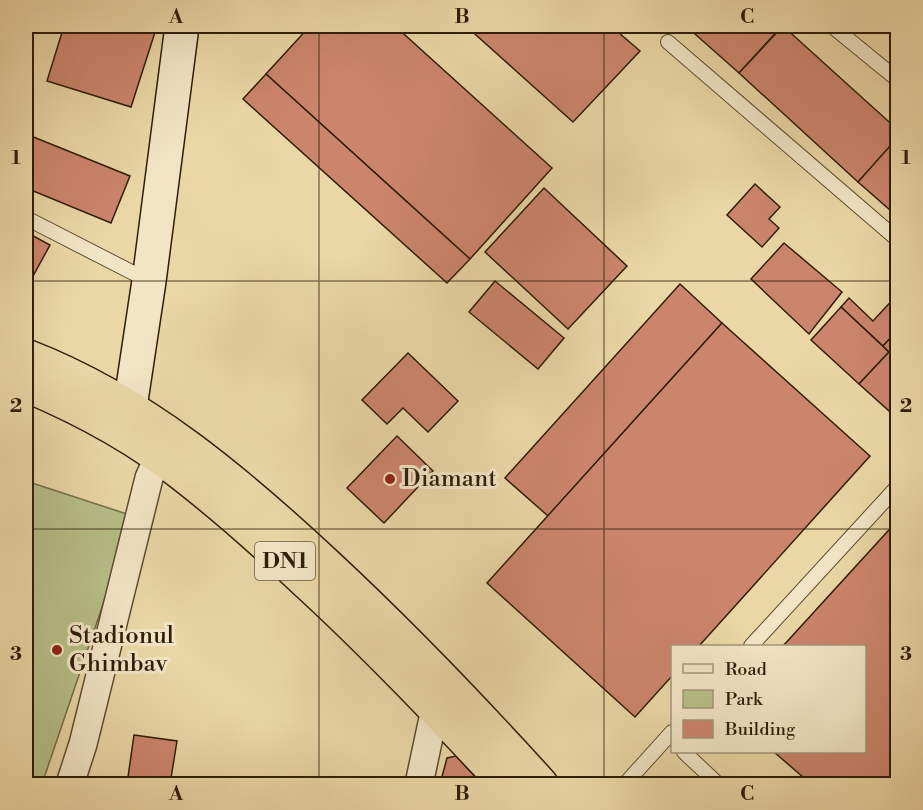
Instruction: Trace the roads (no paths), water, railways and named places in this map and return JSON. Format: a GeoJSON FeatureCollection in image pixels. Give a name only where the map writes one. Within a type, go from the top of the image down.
{"type":"FeatureCollection","features":[{"type":"Feature","properties":{"kind":"highway","name":"DN1"},"geometry":{"type":"LineString","coordinates":[[26,356],[84,382],[130,407],[202,457],[292,533],[421,657],[541,784]]}},
{"type":"Feature","properties":{"kind":"highway","name":"DN1"},"geometry":{"type":"LineString","coordinates":[[26,385],[119,432],[186,477],[274,551],[367,639],[506,784]]}},
{"type":"Feature","properties":{"kind":"main road"},"geometry":{"type":"LineString","coordinates":[[130,407],[182,26]]}},
{"type":"Feature","properties":{"kind":"street"},"geometry":{"type":"LineString","coordinates":[[70,784],[83,744],[146,488],[158,458]]}},
{"type":"Feature","properties":{"kind":"street"},"geometry":{"type":"LineString","coordinates":[[419,784],[435,708]]}},
{"type":"Feature","properties":{"kind":"lane"},"geometry":{"type":"LineString","coordinates":[[832,26],[897,80]]}},
{"type":"Feature","properties":{"kind":"lane"},"geometry":{"type":"LineString","coordinates":[[668,42],[897,240]]}},
{"type":"Feature","properties":{"kind":"lane"},"geometry":{"type":"LineString","coordinates":[[26,218],[149,281]]}},
{"type":"Feature","properties":{"kind":"lane"},"geometry":{"type":"LineString","coordinates":[[752,645],[897,486]]}},
{"type":"Feature","properties":{"kind":"lane"},"geometry":{"type":"LineString","coordinates":[[625,784],[671,736]]}},
{"type":"Feature","properties":{"kind":"lane"},"geometry":{"type":"LineString","coordinates":[[685,753],[718,784]]}},
{"type":"Feature","properties":{"kind":"place","name":"Diamant"},"geometry":{"type":"Point","coordinates":[390,479]}},
{"type":"Feature","properties":{"kind":"place","name":"Stadionul Ghimbav"},"geometry":{"type":"Point","coordinates":[57,650]}}]}
